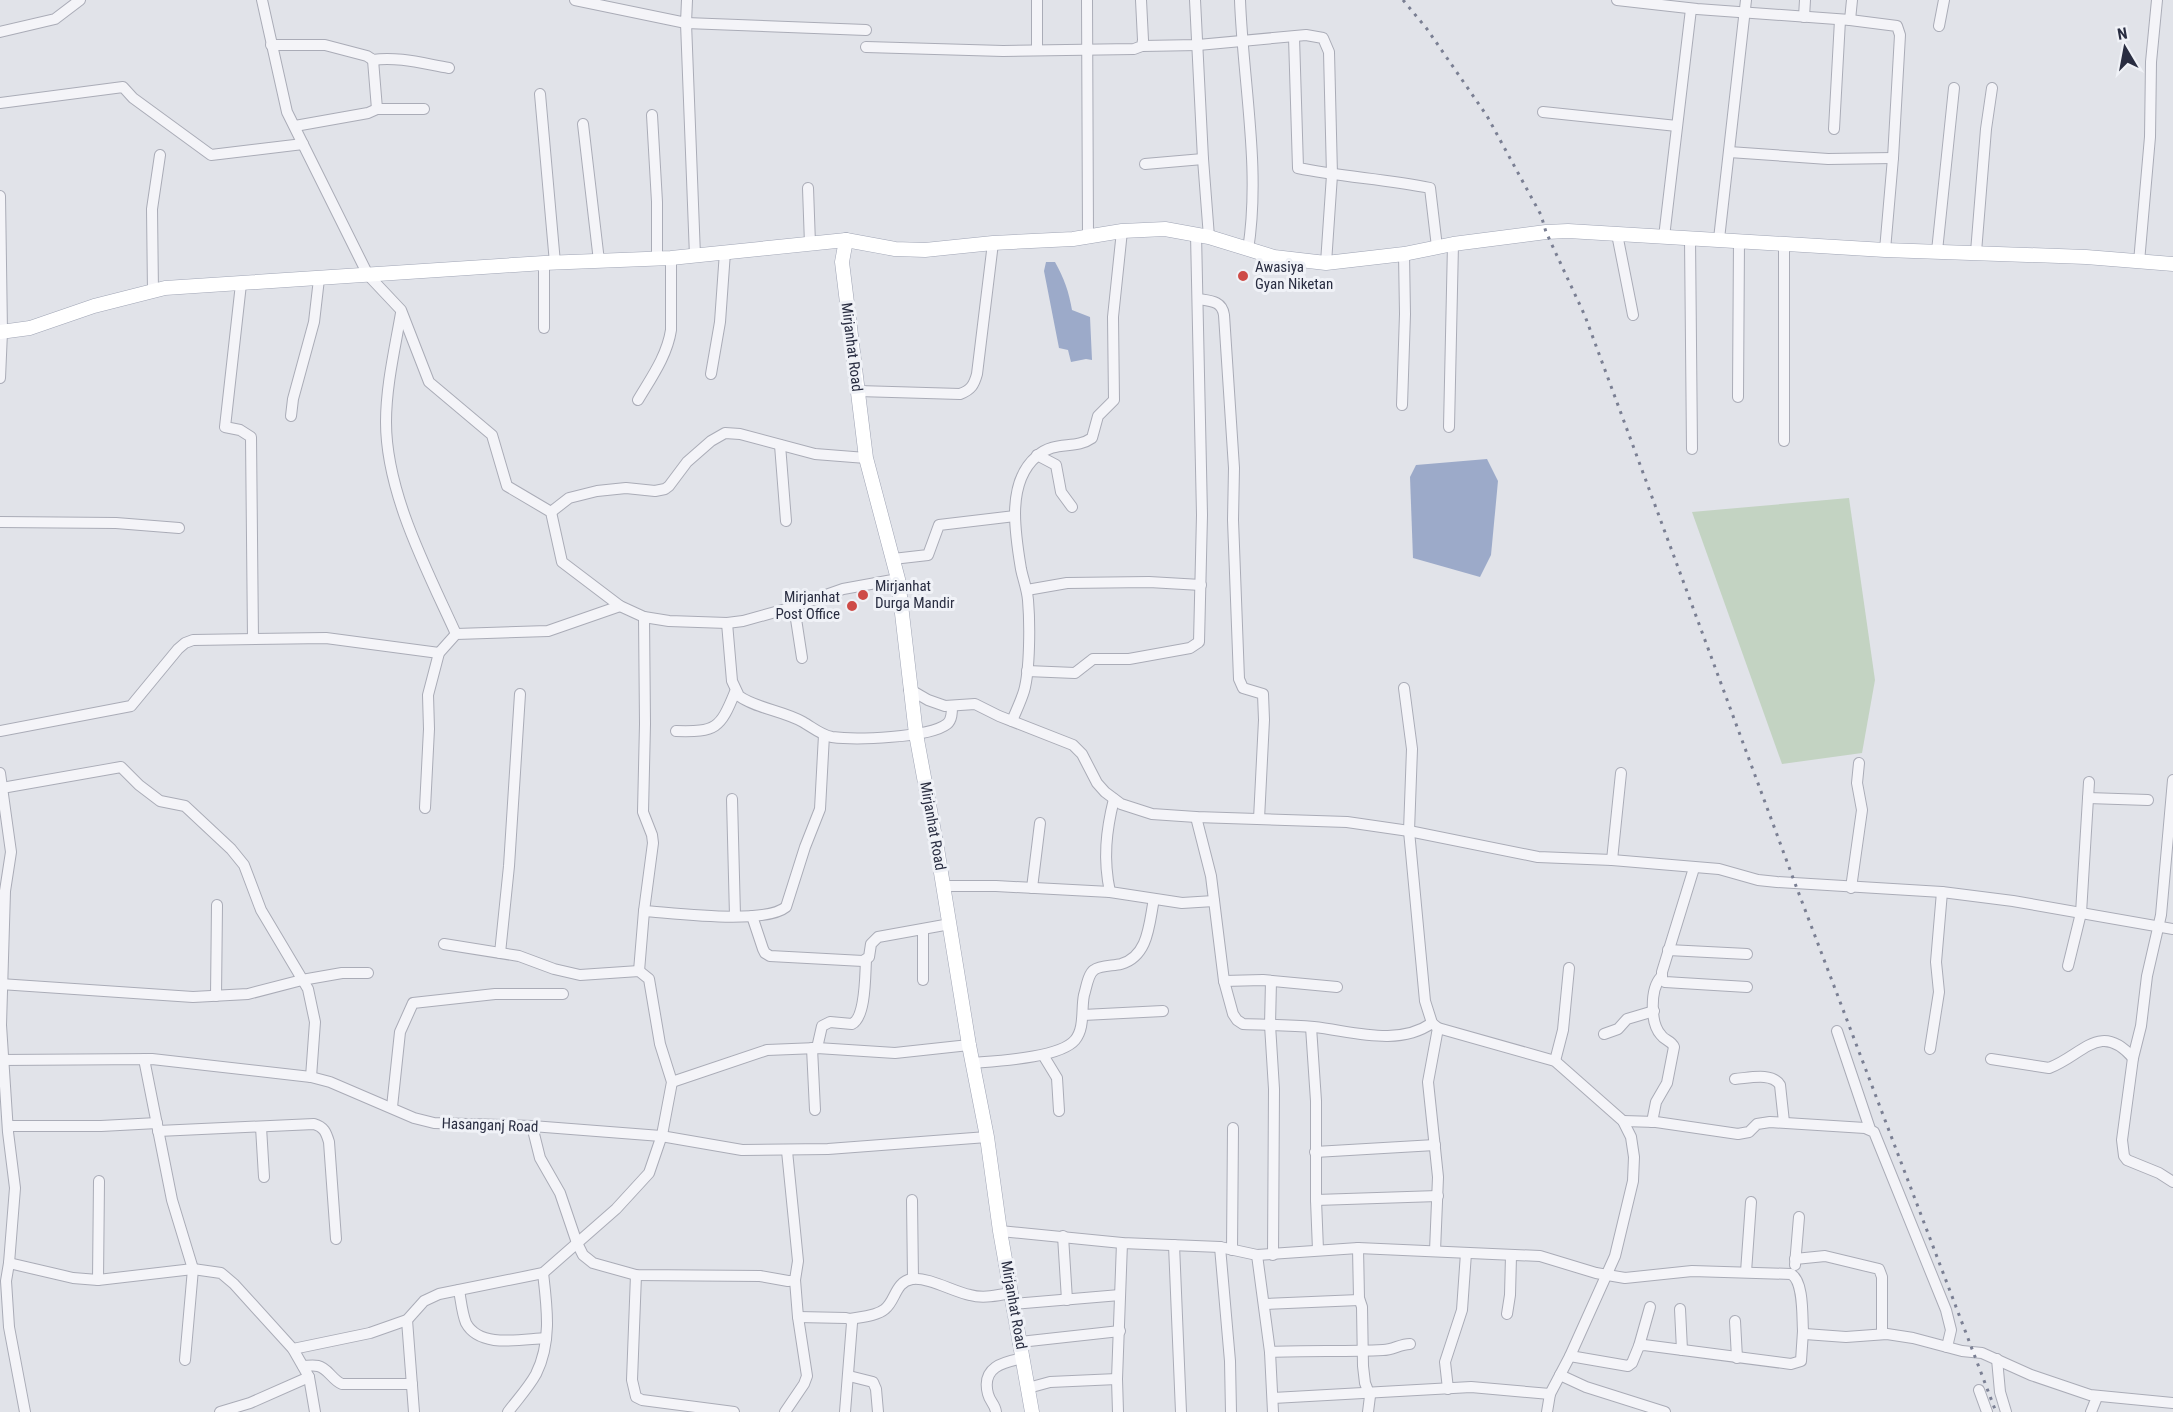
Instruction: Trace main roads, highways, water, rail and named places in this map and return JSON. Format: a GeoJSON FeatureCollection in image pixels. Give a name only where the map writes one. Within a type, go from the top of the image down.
{"type":"FeatureCollection","features":[{"type":"Feature","properties":{"kind":"main road"},"geometry":{"type":"LineString","coordinates":[[1,332],[30,328],[94,306],[165,288],[694,256],[846,240],[895,249],[925,250],[1088,237],[1122,231],[1166,229],[1295,260],[1326,263],[1404,254],[1454,244],[1568,231],[2173,264]]}},
{"type":"Feature","properties":{"kind":"main road","name":"Mirjanhat Road"},"geometry":{"type":"LineString","coordinates":[[846,240],[842,262],[866,458],[898,579],[916,734],[987,1137],[1000,1231],[1032,1412]]}},
{"type":"Feature","properties":{"kind":"water"},"geometry":{"type":"Polygon","coordinates":[[[1046,262],[1055,262],[1066,285],[1072,310],[1090,317],[1092,360],[1071,362],[1068,350],[1059,348],[1044,271],[1046,262]]]}},
{"type":"Feature","properties":{"kind":"water"},"geometry":{"type":"Polygon","coordinates":[[[1487,459],[1498,481],[1491,555],[1480,577],[1413,558],[1410,477],[1416,465],[1487,459]]]}},
{"type":"Feature","properties":{"kind":"railway"},"geometry":{"type":"LineString","coordinates":[[1403,0],[1427,29],[1487,116],[1541,215],[1546,232],[1585,316],[1796,886],[1996,1412]]}},
{"type":"Feature","properties":{"kind":"place","name":"Awasiya Gyan Niketan"},"geometry":{"type":"Point","coordinates":[1243,276]}},
{"type":"Feature","properties":{"kind":"place","name":"Mirjanhat Durga Mandir"},"geometry":{"type":"Point","coordinates":[863,595]}},
{"type":"Feature","properties":{"kind":"place","name":"Mirjanhat Post Office"},"geometry":{"type":"Point","coordinates":[852,606]}}]}
